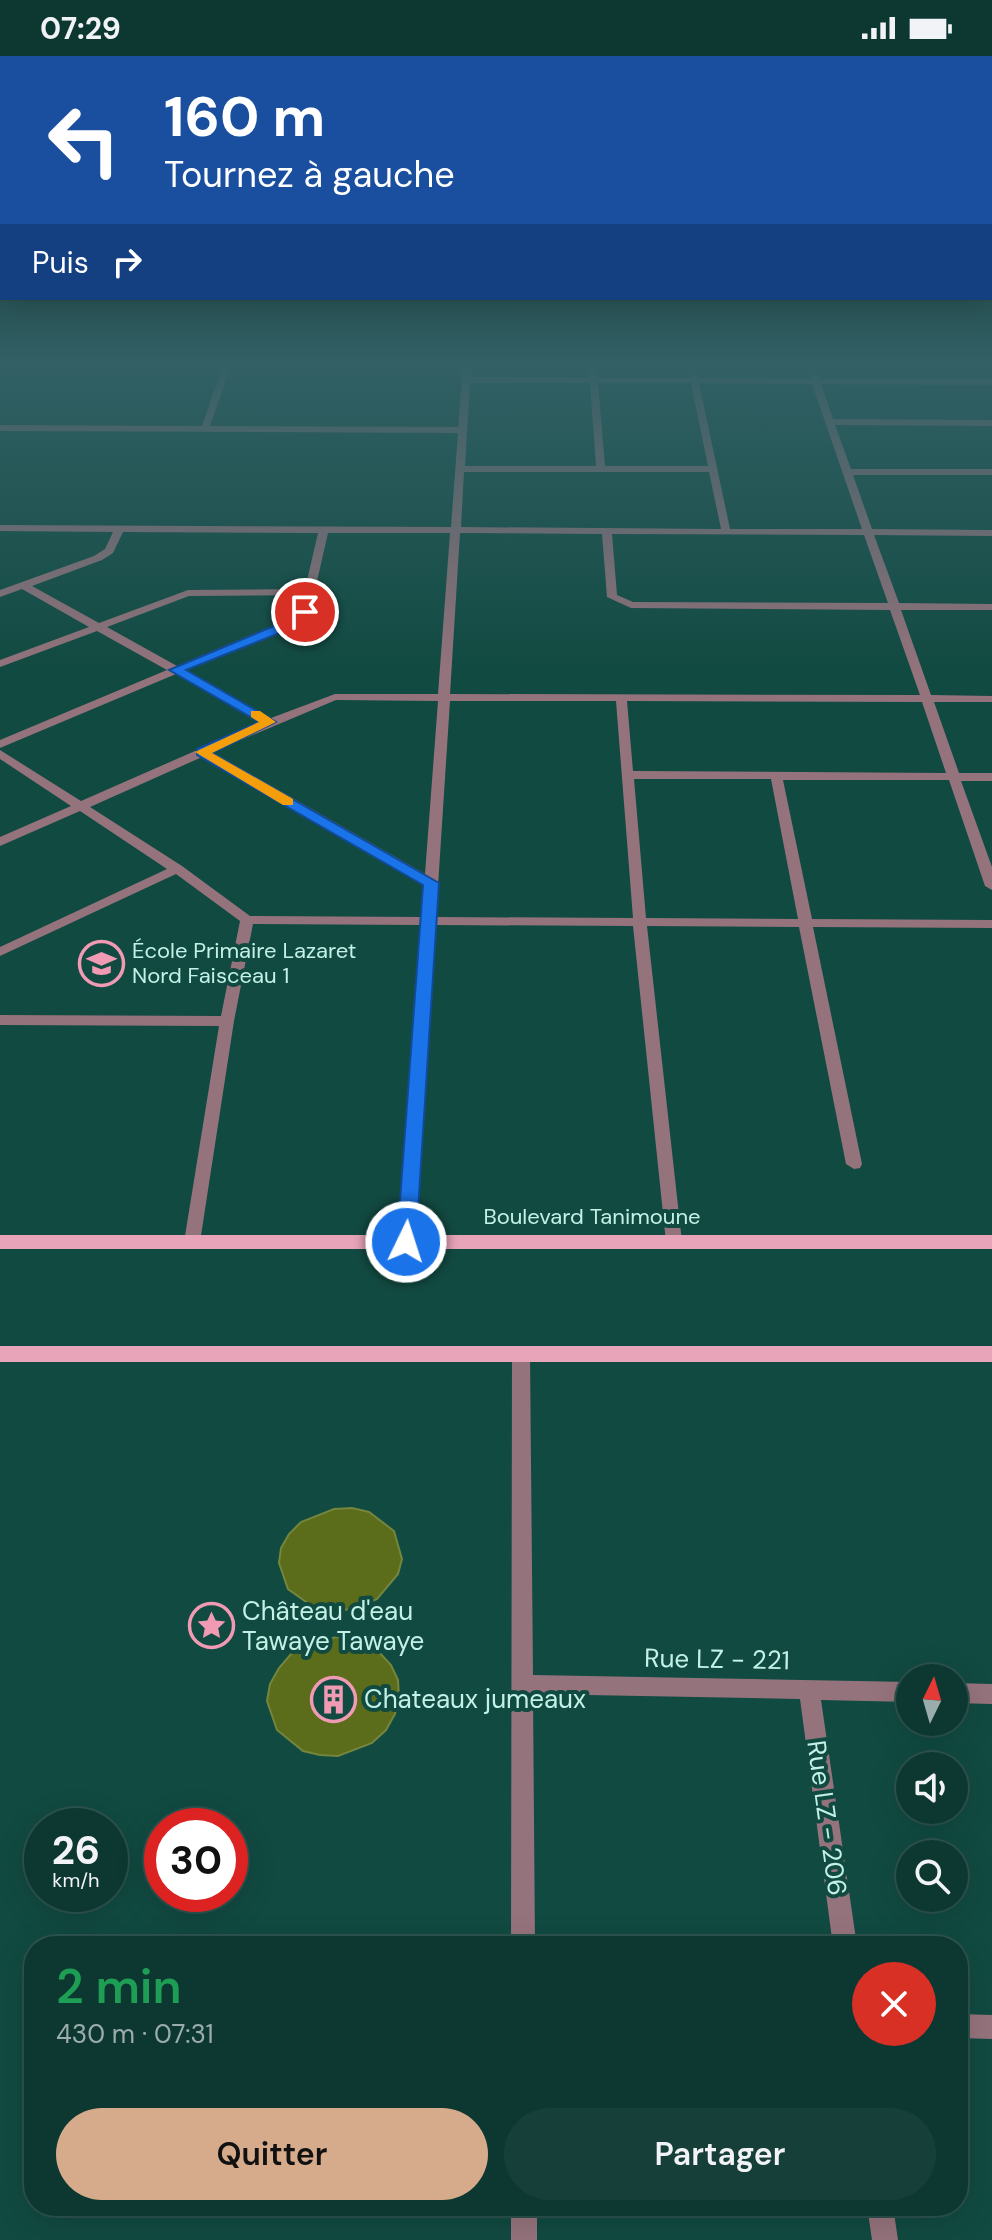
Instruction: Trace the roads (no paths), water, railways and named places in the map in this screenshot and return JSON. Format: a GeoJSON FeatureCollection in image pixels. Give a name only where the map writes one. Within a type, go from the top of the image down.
{"type":"FeatureCollection","features":[{"type":"Feature","properties":{"kind":"main road","name":"Boulevard Tanimoune"},"geometry":{"type":"LineString","coordinates":[[0,1242],[992,1242]]}},
{"type":"Feature","properties":{"kind":"main road"},"geometry":{"type":"LineString","coordinates":[[0,1354],[992,1354]]}},
{"type":"Feature","properties":{"kind":"street"},"geometry":{"type":"LineString","coordinates":[[406,1242],[460,470]]}},
{"type":"Feature","properties":{"kind":"street"},"geometry":{"type":"LineString","coordinates":[[713,470],[726,531]]}},
{"type":"Feature","properties":{"kind":"street"},"geometry":{"type":"LineString","coordinates":[[992,472],[848,472],[992,886]]}},
{"type":"Feature","properties":{"kind":"street"},"geometry":{"type":"LineString","coordinates":[[0,528],[992,533]]}},
{"type":"Feature","properties":{"kind":"street"},"geometry":{"type":"LineString","coordinates":[[0,594],[98,558],[109,551],[120,528]]}},
{"type":"Feature","properties":{"kind":"street"},"geometry":{"type":"LineString","coordinates":[[0,744],[291,624],[305,612],[324,529]]}},
{"type":"Feature","properties":{"kind":"street"},"geometry":{"type":"LineString","coordinates":[[607,531],[612,597],[631,605],[992,607]]}},
{"type":"Feature","properties":{"kind":"street"},"geometry":{"type":"LineString","coordinates":[[24,586],[270,722]]}},
{"type":"Feature","properties":{"kind":"street"},"geometry":{"type":"LineString","coordinates":[[0,664],[188,593],[310,592]]}},
{"type":"Feature","properties":{"kind":"street"},"geometry":{"type":"LineString","coordinates":[[0,842],[270,722],[335,697],[992,699]]}},
{"type":"Feature","properties":{"kind":"street"},"geometry":{"type":"LineString","coordinates":[[621,697],[630,775],[640,923],[674,1242]]}},
{"type":"Feature","properties":{"kind":"street"},"geometry":{"type":"LineString","coordinates":[[202,752],[431,883]]}},
{"type":"Feature","properties":{"kind":"street"},"geometry":{"type":"LineString","coordinates":[[0,754],[177,869],[247,920],[992,924]]}},
{"type":"Feature","properties":{"kind":"street"},"geometry":{"type":"LineString","coordinates":[[630,775],[992,777]]}},
{"type":"Feature","properties":{"kind":"street"},"geometry":{"type":"LineString","coordinates":[[776,776],[854,1164]]}},
{"type":"Feature","properties":{"kind":"street"},"geometry":{"type":"LineString","coordinates":[[0,952],[177,869]]}},
{"type":"Feature","properties":{"kind":"street"},"geometry":{"type":"LineString","coordinates":[[192,1242],[227,1021],[247,920]]}},
{"type":"Feature","properties":{"kind":"street"},"geometry":{"type":"LineString","coordinates":[[0,1020],[227,1021]]}},
{"type":"Feature","properties":{"kind":"street"},"geometry":{"type":"LineString","coordinates":[[521,1355],[523,1936]]}},
{"type":"Feature","properties":{"kind":"street","name":"Rue LZ - 221"},"geometry":{"type":"LineString","coordinates":[[522,1684],[896,1692]]}},
{"type":"Feature","properties":{"kind":"street","name":"Rue LZ - 206"},"geometry":{"type":"LineString","coordinates":[[809,1689],[844,1936]]}},
{"type":"Feature","properties":{"kind":"street"},"geometry":{"type":"LineString","coordinates":[[968,1693],[992,1694]]}},
{"type":"Feature","properties":{"kind":"street"},"geometry":{"type":"LineString","coordinates":[[968,2026],[992,2027]]}},
{"type":"Feature","properties":{"kind":"street"},"geometry":{"type":"LineString","coordinates":[[524,2216],[524,2240]]}},
{"type":"Feature","properties":{"kind":"street"},"geometry":{"type":"LineString","coordinates":[[881,2216],[885,2240]]}},
{"type":"Feature","properties":{"kind":"place","name":"École Primaire Lazaret Nord Faisceau 1"},"geometry":{"type":"Point","coordinates":[101,963]}},
{"type":"Feature","properties":{"kind":"place","name":"Château d'eau Tawaye Tawaye"},"geometry":{"type":"Point","coordinates":[211,1626]}},
{"type":"Feature","properties":{"kind":"place","name":"Chateaux jumeaux"},"geometry":{"type":"Point","coordinates":[333,1699]}}]}
